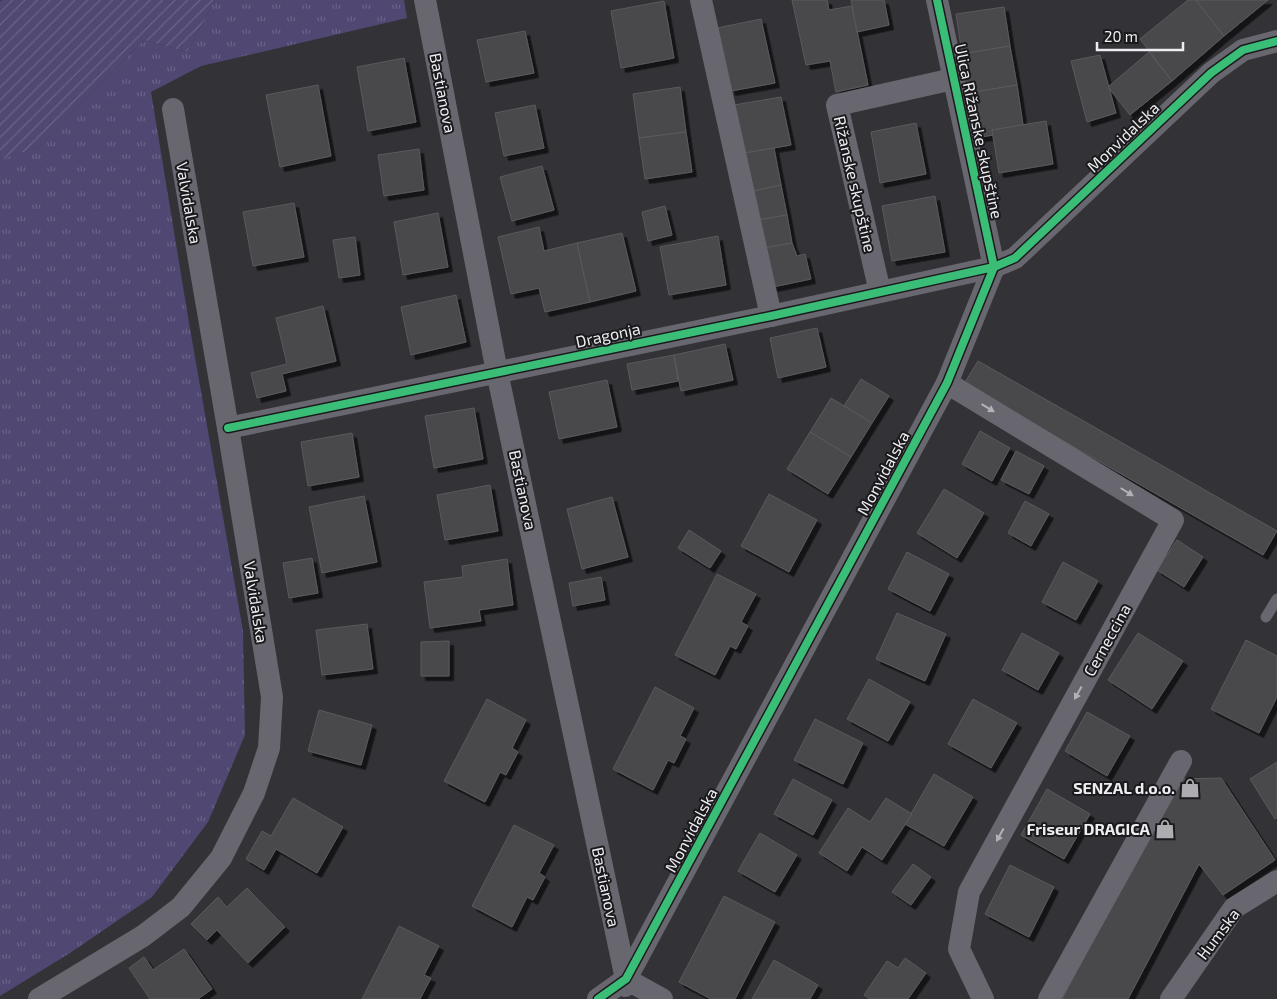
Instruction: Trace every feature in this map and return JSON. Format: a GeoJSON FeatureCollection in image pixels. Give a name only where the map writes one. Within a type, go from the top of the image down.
{"type":"FeatureCollection","features":[{"type":"Feature","properties":{"kind":"street","name":"Bastianova"},"geometry":{"type":"LineString","coordinates":[[425,0],[498,372],[624,989]]}},
{"type":"Feature","properties":{"kind":"street"},"geometry":{"type":"LineString","coordinates":[[702,0],[771,316]]}},
{"type":"Feature","properties":{"kind":"street","name":"Ulica Rižanske skupštine"},"geometry":{"type":"LineString","coordinates":[[937,0],[994,267]]}},
{"type":"Feature","properties":{"kind":"street","name":"Monvidalska"},"geometry":{"type":"LineString","coordinates":[[598,999],[624,989],[947,383],[994,267],[1016,258],[1210,73],[1243,50],[1277,41]]}},
{"type":"Feature","properties":{"kind":"street","name":"Rižanske skupštine"},"geometry":{"type":"LineString","coordinates":[[880,292],[836,105],[953,79]]}},
{"type":"Feature","properties":{"kind":"street","name":"Valvidalska"},"geometry":{"type":"LineString","coordinates":[[39,999],[143,936],[181,907],[221,858],[254,792],[269,748],[272,697],[228,428],[172,109]]}},
{"type":"Feature","properties":{"kind":"street","name":"Dragonja"},"geometry":{"type":"LineString","coordinates":[[228,428],[771,316],[994,267]]}},
{"type":"Feature","properties":{"kind":"street","name":"Cerneccina"},"geometry":{"type":"LineString","coordinates":[[947,383],[1173,520],[969,892],[959,949],[983,999]]}},
{"type":"Feature","properties":{"kind":"street"},"geometry":{"type":"LineString","coordinates":[[1049,999],[1181,761]]}},
{"type":"Feature","properties":{"kind":"street","name":"Humska"},"geometry":{"type":"LineString","coordinates":[[1171,999],[1234,908],[1277,881]]}},
{"type":"Feature","properties":{"kind":"street"},"geometry":{"type":"LineString","coordinates":[[624,989],[662,999]]}},
{"type":"Feature","properties":{"kind":"lane"},"geometry":{"type":"LineString","coordinates":[[1266,617],[1277,599]]}},
{"type":"Feature","properties":{"kind":"green space"},"geometry":{"type":"Polygon","coordinates":[[[215,0],[404,0],[407,18],[201,66],[151,92],[243,631],[245,735],[208,822],[152,897],[70,953],[0,996],[0,159],[38,148],[144,40],[187,52],[215,0]]]}},
{"type":"Feature","properties":{"kind":"green space"},"geometry":{"type":"Polygon","coordinates":[[[215,0],[187,52],[144,40],[38,148],[0,159],[0,1],[215,0]]]}},
{"type":"Feature","properties":{"kind":"building"},"geometry":{"type":"Polygon","coordinates":[[[792,0],[827,0],[829,10],[852,6],[868,85],[836,92],[830,61],[806,65],[792,0]]]}},
{"type":"Feature","properties":{"kind":"building"},"geometry":{"type":"Polygon","coordinates":[[[851,0],[884,0],[889,25],[857,32],[851,0]]]}},
{"type":"Feature","properties":{"kind":"building"},"geometry":{"type":"Polygon","coordinates":[[[1188,0],[1196,0],[1224,36],[1172,81],[1140,39],[1188,0]]]}},
{"type":"Feature","properties":{"kind":"building"},"geometry":{"type":"Polygon","coordinates":[[[1196,0],[1268,0],[1224,36],[1196,0]]]}},
{"type":"Feature","properties":{"kind":"building"},"geometry":{"type":"Polygon","coordinates":[[[664,1],[674,58],[621,68],[611,11],[664,1]]]}},
{"type":"Feature","properties":{"kind":"building"},"geometry":{"type":"Polygon","coordinates":[[[1004,7],[1010,46],[962,54],[956,14],[1004,7]]]}},
{"type":"Feature","properties":{"kind":"building"},"geometry":{"type":"Polygon","coordinates":[[[761,19],[775,83],[731,91],[717,28],[761,19]]]}},
{"type":"Feature","properties":{"kind":"building"},"geometry":{"type":"Polygon","coordinates":[[[525,31],[534,73],[486,82],[477,40],[525,31]]]}},
{"type":"Feature","properties":{"kind":"building"},"geometry":{"type":"Polygon","coordinates":[[[1010,46],[1017,85],[969,93],[962,54],[1010,46]]]}},
{"type":"Feature","properties":{"kind":"building"},"geometry":{"type":"Polygon","coordinates":[[[1149,52],[1172,81],[1130,115],[1108,87],[1149,52]]]}},
{"type":"Feature","properties":{"kind":"building"},"geometry":{"type":"Polygon","coordinates":[[[1100,55],[1116,113],[1087,122],[1071,61],[1100,55]]]}},
{"type":"Feature","properties":{"kind":"building"},"geometry":{"type":"Polygon","coordinates":[[[404,58],[416,122],[368,131],[357,67],[404,58]]]}},
{"type":"Feature","properties":{"kind":"building"},"geometry":{"type":"Polygon","coordinates":[[[318,85],[331,156],[280,167],[266,95],[318,85]]]}},
{"type":"Feature","properties":{"kind":"building"},"geometry":{"type":"Polygon","coordinates":[[[1017,85],[1023,125],[992,130],[993,135],[976,138],[969,93],[1017,85]]]}},
{"type":"Feature","properties":{"kind":"building"},"geometry":{"type":"Polygon","coordinates":[[[680,87],[686,132],[639,138],[633,94],[680,87]]]}},
{"type":"Feature","properties":{"kind":"building"},"geometry":{"type":"Polygon","coordinates":[[[781,97],[791,145],[745,153],[734,105],[781,97]]]}},
{"type":"Feature","properties":{"kind":"building"},"geometry":{"type":"Polygon","coordinates":[[[535,105],[544,148],[504,156],[495,113],[535,105]]]}},
{"type":"Feature","properties":{"kind":"building"},"geometry":{"type":"Polygon","coordinates":[[[1046,121],[1053,164],[999,173],[992,130],[1046,121]]]}},
{"type":"Feature","properties":{"kind":"building"},"geometry":{"type":"Polygon","coordinates":[[[916,123],[926,174],[880,183],[871,132],[916,123]]]}},
{"type":"Feature","properties":{"kind":"building"},"geometry":{"type":"Polygon","coordinates":[[[686,132],[692,172],[645,179],[639,138],[686,132]]]}},
{"type":"Feature","properties":{"kind":"building"},"geometry":{"type":"Polygon","coordinates":[[[774,148],[781,185],[753,191],[745,153],[774,148]]]}},
{"type":"Feature","properties":{"kind":"building"},"geometry":{"type":"Polygon","coordinates":[[[419,149],[424,190],[384,196],[378,155],[419,149]]]}},
{"type":"Feature","properties":{"kind":"building"},"geometry":{"type":"Polygon","coordinates":[[[542,166],[554,210],[512,221],[500,177],[542,166]]]}},
{"type":"Feature","properties":{"kind":"building"},"geometry":{"type":"Polygon","coordinates":[[[781,185],[787,215],[758,220],[753,191],[781,185]]]}},
{"type":"Feature","properties":{"kind":"building"},"geometry":{"type":"Polygon","coordinates":[[[935,196],[945,252],[892,261],[882,206],[935,196]]]}},
{"type":"Feature","properties":{"kind":"building"},"geometry":{"type":"Polygon","coordinates":[[[294,203],[304,257],[253,266],[243,212],[294,203]]]}},
{"type":"Feature","properties":{"kind":"building"},"geometry":{"type":"Polygon","coordinates":[[[665,206],[672,235],[648,241],[642,212],[665,206]]]}},
{"type":"Feature","properties":{"kind":"building"},"geometry":{"type":"Polygon","coordinates":[[[438,213],[448,267],[403,275],[394,222],[438,213]]]}},
{"type":"Feature","properties":{"kind":"building"},"geometry":{"type":"Polygon","coordinates":[[[787,215],[792,243],[764,248],[758,220],[787,215]]]}},
{"type":"Feature","properties":{"kind":"building"},"geometry":{"type":"Polygon","coordinates":[[[539,227],[544,251],[577,243],[590,302],[545,312],[539,288],[511,294],[498,237],[539,227]]]}},
{"type":"Feature","properties":{"kind":"building"},"geometry":{"type":"Polygon","coordinates":[[[622,233],[636,291],[590,302],[577,243],[622,233]]]}},
{"type":"Feature","properties":{"kind":"building"},"geometry":{"type":"Polygon","coordinates":[[[718,236],[726,285],[669,295],[660,247],[718,236]]]}},
{"type":"Feature","properties":{"kind":"building"},"geometry":{"type":"Polygon","coordinates":[[[355,237],[360,275],[339,278],[333,240],[355,237]]]}},
{"type":"Feature","properties":{"kind":"building"},"geometry":{"type":"Polygon","coordinates":[[[792,243],[797,256],[805,254],[811,279],[773,287],[764,248],[792,243]]]}},
{"type":"Feature","properties":{"kind":"building"},"geometry":{"type":"Polygon","coordinates":[[[456,295],[466,342],[411,355],[401,307],[456,295]]]}},
{"type":"Feature","properties":{"kind":"building"},"geometry":{"type":"Polygon","coordinates":[[[323,306],[336,361],[282,374],[286,391],[257,398],[251,373],[287,364],[276,318],[323,306]]]}},
{"type":"Feature","properties":{"kind":"building"},"geometry":{"type":"Polygon","coordinates":[[[817,328],[826,367],[778,378],[770,338],[817,328]]]}},
{"type":"Feature","properties":{"kind":"building"},"geometry":{"type":"Polygon","coordinates":[[[725,344],[733,380],[681,391],[674,355],[725,344]]]}},
{"type":"Feature","properties":{"kind":"building"},"geometry":{"type":"Polygon","coordinates":[[[674,355],[678,381],[632,390],[627,364],[674,355]]]}},
{"type":"Feature","properties":{"kind":"building"},"geometry":{"type":"Polygon","coordinates":[[[978,361],[1277,531],[1263,555],[964,384],[978,361]]]}},
{"type":"Feature","properties":{"kind":"building"},"geometry":{"type":"Polygon","coordinates":[[[861,379],[889,396],[872,423],[844,406],[861,379]]]}},
{"type":"Feature","properties":{"kind":"building"},"geometry":{"type":"Polygon","coordinates":[[[607,380],[617,427],[559,439],[549,392],[607,380]]]}},
{"type":"Feature","properties":{"kind":"building"},"geometry":{"type":"Polygon","coordinates":[[[831,398],[872,423],[851,457],[810,432],[831,398]]]}},
{"type":"Feature","properties":{"kind":"building"},"geometry":{"type":"Polygon","coordinates":[[[474,408],[483,459],[434,468],[425,416],[474,408]]]}},
{"type":"Feature","properties":{"kind":"building"},"geometry":{"type":"Polygon","coordinates":[[[980,431],[1010,448],[992,481],[962,464],[980,431]]]}},
{"type":"Feature","properties":{"kind":"building"},"geometry":{"type":"Polygon","coordinates":[[[810,432],[851,457],[828,494],[787,469],[810,432]]]}},
{"type":"Feature","properties":{"kind":"building"},"geometry":{"type":"Polygon","coordinates":[[[352,433],[359,477],[308,486],[301,442],[352,433]]]}},
{"type":"Feature","properties":{"kind":"building"},"geometry":{"type":"Polygon","coordinates":[[[1016,451],[1044,466],[1029,494],[1001,480],[1016,451]]]}},
{"type":"Feature","properties":{"kind":"building"},"geometry":{"type":"Polygon","coordinates":[[[490,485],[498,531],[445,540],[437,495],[490,485]]]}},
{"type":"Feature","properties":{"kind":"building"},"geometry":{"type":"Polygon","coordinates":[[[944,489],[984,513],[957,558],[917,533],[944,489]]]}},
{"type":"Feature","properties":{"kind":"building"},"geometry":{"type":"Polygon","coordinates":[[[769,494],[817,520],[789,572],[741,546],[769,494]]]}},
{"type":"Feature","properties":{"kind":"building"},"geometry":{"type":"Polygon","coordinates":[[[364,496],[377,562],[322,573],[309,507],[364,496]]]}},
{"type":"Feature","properties":{"kind":"building"},"geometry":{"type":"Polygon","coordinates":[[[612,497],[628,557],[582,569],[567,509],[612,497]]]}},
{"type":"Feature","properties":{"kind":"building"},"geometry":{"type":"Polygon","coordinates":[[[1025,501],[1049,514],[1031,546],[1008,533],[1025,501]]]}},
{"type":"Feature","properties":{"kind":"building"},"geometry":{"type":"Polygon","coordinates":[[[689,530],[721,551],[710,568],[678,548],[689,530]]]}},
{"type":"Feature","properties":{"kind":"building"},"geometry":{"type":"Polygon","coordinates":[[[1177,540],[1203,557],[1184,587],[1157,570],[1177,540]]]}},
{"type":"Feature","properties":{"kind":"building"},"geometry":{"type":"Polygon","coordinates":[[[907,552],[949,574],[930,611],[888,589],[907,552]]]}},
{"type":"Feature","properties":{"kind":"building"},"geometry":{"type":"Polygon","coordinates":[[[312,558],[318,593],[289,598],[283,563],[312,558]]]}},
{"type":"Feature","properties":{"kind":"building"},"geometry":{"type":"Polygon","coordinates":[[[507,559],[513,605],[479,610],[481,621],[430,628],[424,582],[463,577],[462,566],[507,559]]]}},
{"type":"Feature","properties":{"kind":"building"},"geometry":{"type":"Polygon","coordinates":[[[1063,562],[1098,581],[1076,620],[1042,602],[1063,562]]]}},
{"type":"Feature","properties":{"kind":"building"},"geometry":{"type":"Polygon","coordinates":[[[717,574],[756,594],[741,622],[748,626],[736,649],[730,646],[715,675],[675,655],[717,574]]]}},
{"type":"Feature","properties":{"kind":"building"},"geometry":{"type":"Polygon","coordinates":[[[601,577],[605,600],[573,606],[569,583],[601,577]]]}},
{"type":"Feature","properties":{"kind":"building"},"geometry":{"type":"Polygon","coordinates":[[[897,613],[946,634],[925,681],[876,659],[897,613]]]}},
{"type":"Feature","properties":{"kind":"building"},"geometry":{"type":"Polygon","coordinates":[[[367,624],[373,669],[322,675],[316,630],[367,624]]]}},
{"type":"Feature","properties":{"kind":"building"},"geometry":{"type":"Polygon","coordinates":[[[1022,633],[1059,653],[1038,690],[1002,670],[1022,633]]]}},
{"type":"Feature","properties":{"kind":"building"},"geometry":{"type":"Polygon","coordinates":[[[1138,633],[1183,661],[1152,709],[1108,680],[1138,633]]]}},
{"type":"Feature","properties":{"kind":"building"},"geometry":{"type":"Polygon","coordinates":[[[1246,640],[1277,656],[1277,697],[1259,733],[1211,709],[1246,640]]]}},
{"type":"Feature","properties":{"kind":"building"},"geometry":{"type":"Polygon","coordinates":[[[449,641],[449,676],[421,676],[421,642],[449,641]]]}},
{"type":"Feature","properties":{"kind":"building"},"geometry":{"type":"Polygon","coordinates":[[[869,679],[910,702],[888,741],[847,719],[869,679]]]}},
{"type":"Feature","properties":{"kind":"building"},"geometry":{"type":"Polygon","coordinates":[[[655,687],[694,708],[680,736],[686,739],[674,763],[668,760],[653,790],[613,769],[655,687]]]}},
{"type":"Feature","properties":{"kind":"building"},"geometry":{"type":"Polygon","coordinates":[[[487,699],[526,720],[512,748],[518,752],[506,775],[500,772],[485,802],[444,781],[487,699]]]}},
{"type":"Feature","properties":{"kind":"building"},"geometry":{"type":"Polygon","coordinates":[[[973,699],[1017,723],[991,768],[948,744],[973,699]]]}},
{"type":"Feature","properties":{"kind":"building"},"geometry":{"type":"Polygon","coordinates":[[[319,710],[372,725],[361,765],[308,751],[319,710]]]}},
{"type":"Feature","properties":{"kind":"building"},"geometry":{"type":"Polygon","coordinates":[[[1087,712],[1130,736],[1107,776],[1065,751],[1087,712]]]}},
{"type":"Feature","properties":{"kind":"building"},"geometry":{"type":"Polygon","coordinates":[[[815,719],[863,743],[843,784],[794,760],[815,719]]]}},
{"type":"Feature","properties":{"kind":"building"},"geometry":{"type":"Polygon","coordinates":[[[1277,762],[1277,818],[1275,819],[1250,779],[1277,762]]]}},
{"type":"Feature","properties":{"kind":"building"},"geometry":{"type":"Polygon","coordinates":[[[934,774],[973,797],[944,846],[905,824],[934,774]]]}},
{"type":"Feature","properties":{"kind":"building"},"geometry":{"type":"Polygon","coordinates":[[[1221,778],[1275,860],[1223,895],[1199,864],[1128,999],[1062,999],[1182,779],[1221,778]]]}},
{"type":"Feature","properties":{"kind":"building"},"geometry":{"type":"Polygon","coordinates":[[[793,779],[832,800],[813,835],[774,814],[793,779]]]}},
{"type":"Feature","properties":{"kind":"building"},"geometry":{"type":"Polygon","coordinates":[[[1047,789],[1090,814],[1064,859],[1021,835],[1047,789]]]}},
{"type":"Feature","properties":{"kind":"building"},"geometry":{"type":"Polygon","coordinates":[[[293,798],[343,827],[317,873],[276,849],[264,870],[246,859],[262,831],[271,836],[293,798]]]}},
{"type":"Feature","properties":{"kind":"building"},"geometry":{"type":"Polygon","coordinates":[[[886,798],[912,814],[882,860],[862,847],[847,871],[819,853],[848,808],[870,822],[886,798]]]}},
{"type":"Feature","properties":{"kind":"building"},"geometry":{"type":"Polygon","coordinates":[[[514,825],[554,845],[539,873],[545,877],[533,900],[527,897],[512,927],[472,906],[514,825]]]}},
{"type":"Feature","properties":{"kind":"building"},"geometry":{"type":"Polygon","coordinates":[[[760,833],[797,855],[775,892],[738,871],[760,833]]]}},
{"type":"Feature","properties":{"kind":"building"},"geometry":{"type":"Polygon","coordinates":[[[913,864],[931,877],[911,905],[892,892],[913,864]]]}},
{"type":"Feature","properties":{"kind":"building"},"geometry":{"type":"Polygon","coordinates":[[[1010,865],[1054,887],[1029,937],[985,914],[1010,865]]]}},
{"type":"Feature","properties":{"kind":"building"},"geometry":{"type":"Polygon","coordinates":[[[247,888],[285,927],[248,963],[217,930],[207,940],[191,924],[218,897],[227,907],[247,888]]]}},
{"type":"Feature","properties":{"kind":"building"},"geometry":{"type":"Polygon","coordinates":[[[724,896],[775,922],[735,999],[711,999],[679,982],[724,896]]]}},
{"type":"Feature","properties":{"kind":"building"},"geometry":{"type":"Polygon","coordinates":[[[399,926],[439,946],[424,975],[431,978],[420,999],[362,999],[399,926]]]}},
{"type":"Feature","properties":{"kind":"building"},"geometry":{"type":"Polygon","coordinates":[[[184,949],[212,989],[198,999],[150,999],[129,968],[144,957],[153,970],[184,949]]]}},
{"type":"Feature","properties":{"kind":"building"},"geometry":{"type":"Polygon","coordinates":[[[905,958],[926,973],[908,999],[870,999],[864,995],[887,961],[898,968],[905,958]]]}},
{"type":"Feature","properties":{"kind":"building"},"geometry":{"type":"Polygon","coordinates":[[[774,960],[818,985],[810,999],[752,999],[774,960]]]}},
{"type":"Feature","properties":{"kind":"cycle path"},"geometry":{"type":"LineString","coordinates":[[228,428],[771,316],[994,267],[937,0]]}},
{"type":"Feature","properties":{"kind":"cycle path"},"geometry":{"type":"LineString","coordinates":[[598,999],[626,979],[947,383],[994,267],[1015,258],[1211,73],[1243,50],[1277,41]]}},
{"type":"Feature","properties":{"kind":"place","name":"SENZAL d.o.o."},"geometry":{"type":"Point","coordinates":[1190,788]}},
{"type":"Feature","properties":{"kind":"place","name":"Friseur DRAGICA"},"geometry":{"type":"Point","coordinates":[1165,829]}}]}
